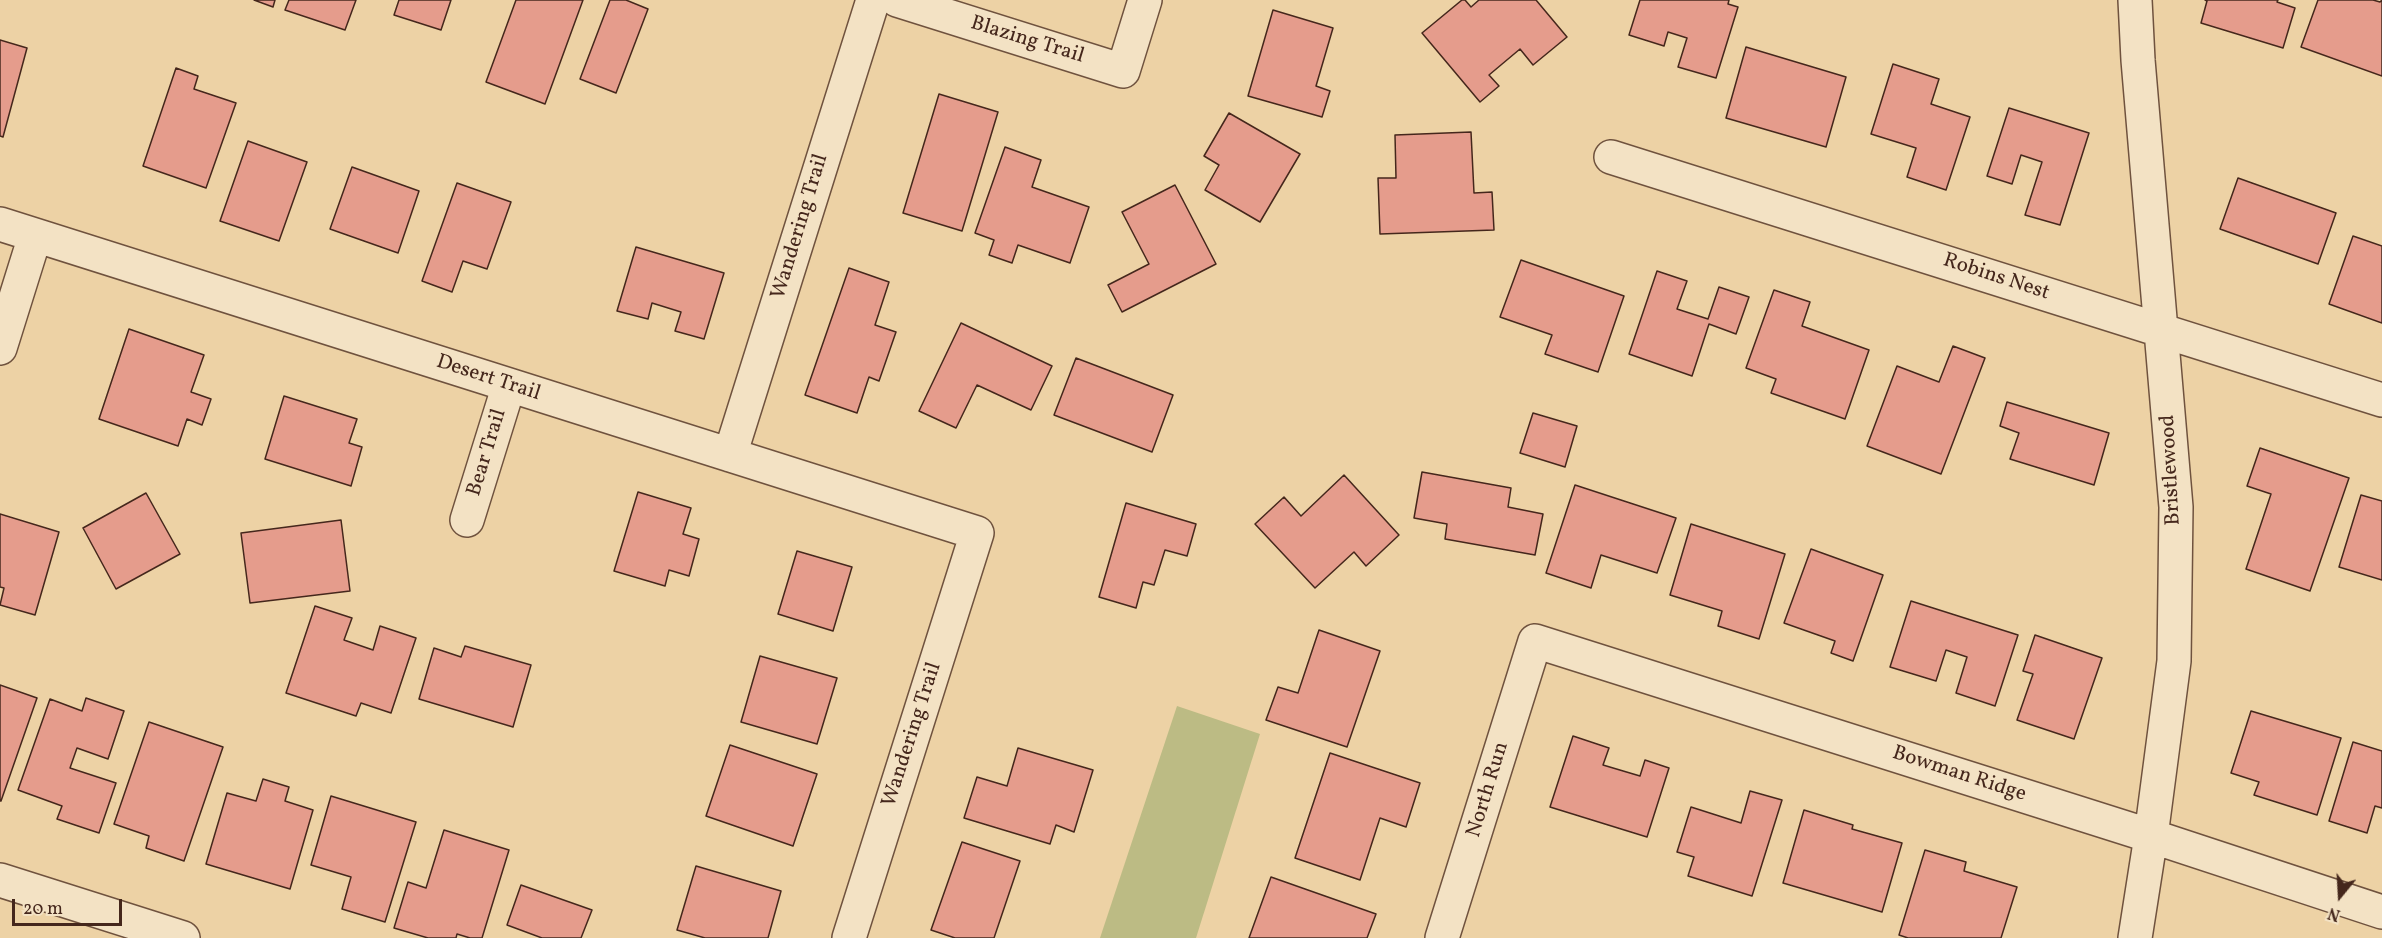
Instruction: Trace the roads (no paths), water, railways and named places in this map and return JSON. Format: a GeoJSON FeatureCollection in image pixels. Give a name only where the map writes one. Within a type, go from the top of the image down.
{"type":"FeatureCollection","features":[{"type":"Feature","properties":{"kind":"street","name":"Wandering Trail"},"geometry":{"type":"LineString","coordinates":[[729,455],[873,0]]}},
{"type":"Feature","properties":{"kind":"street","name":"Blazing Trail"},"geometry":{"type":"LineString","coordinates":[[897,0],[1123,71],[1145,0]]}},
{"type":"Feature","properties":{"kind":"street","name":"Bristlewood"},"geometry":{"type":"LineString","coordinates":[[2135,938],[2151,836],[2174,649],[2176,507],[2138,60],[2136,0]]}},
{"type":"Feature","properties":{"kind":"street","name":"Robins Nest"},"geometry":{"type":"LineString","coordinates":[[1611,157],[2382,400]]}},
{"type":"Feature","properties":{"kind":"street","name":"Desert Trail"},"geometry":{"type":"LineString","coordinates":[[0,224],[977,533]]}},
{"type":"Feature","properties":{"kind":"street"},"geometry":{"type":"LineString","coordinates":[[0,348],[35,236]]}},
{"type":"Feature","properties":{"kind":"street","name":"Bear Trail"},"geometry":{"type":"LineString","coordinates":[[467,520],[509,385]]}},
{"type":"Feature","properties":{"kind":"street","name":"Wandering Trail"},"geometry":{"type":"LineString","coordinates":[[849,938],[977,533]]}},
{"type":"Feature","properties":{"kind":"street","name":"Bowman Ridge"},"geometry":{"type":"LineString","coordinates":[[1535,641],[2151,836],[2382,912]]}},
{"type":"Feature","properties":{"kind":"street","name":"North Run"},"geometry":{"type":"LineString","coordinates":[[1442,938],[1535,641]]}},
{"type":"Feature","properties":{"kind":"street"},"geometry":{"type":"LineString","coordinates":[[0,880],[183,938]]}}]}
